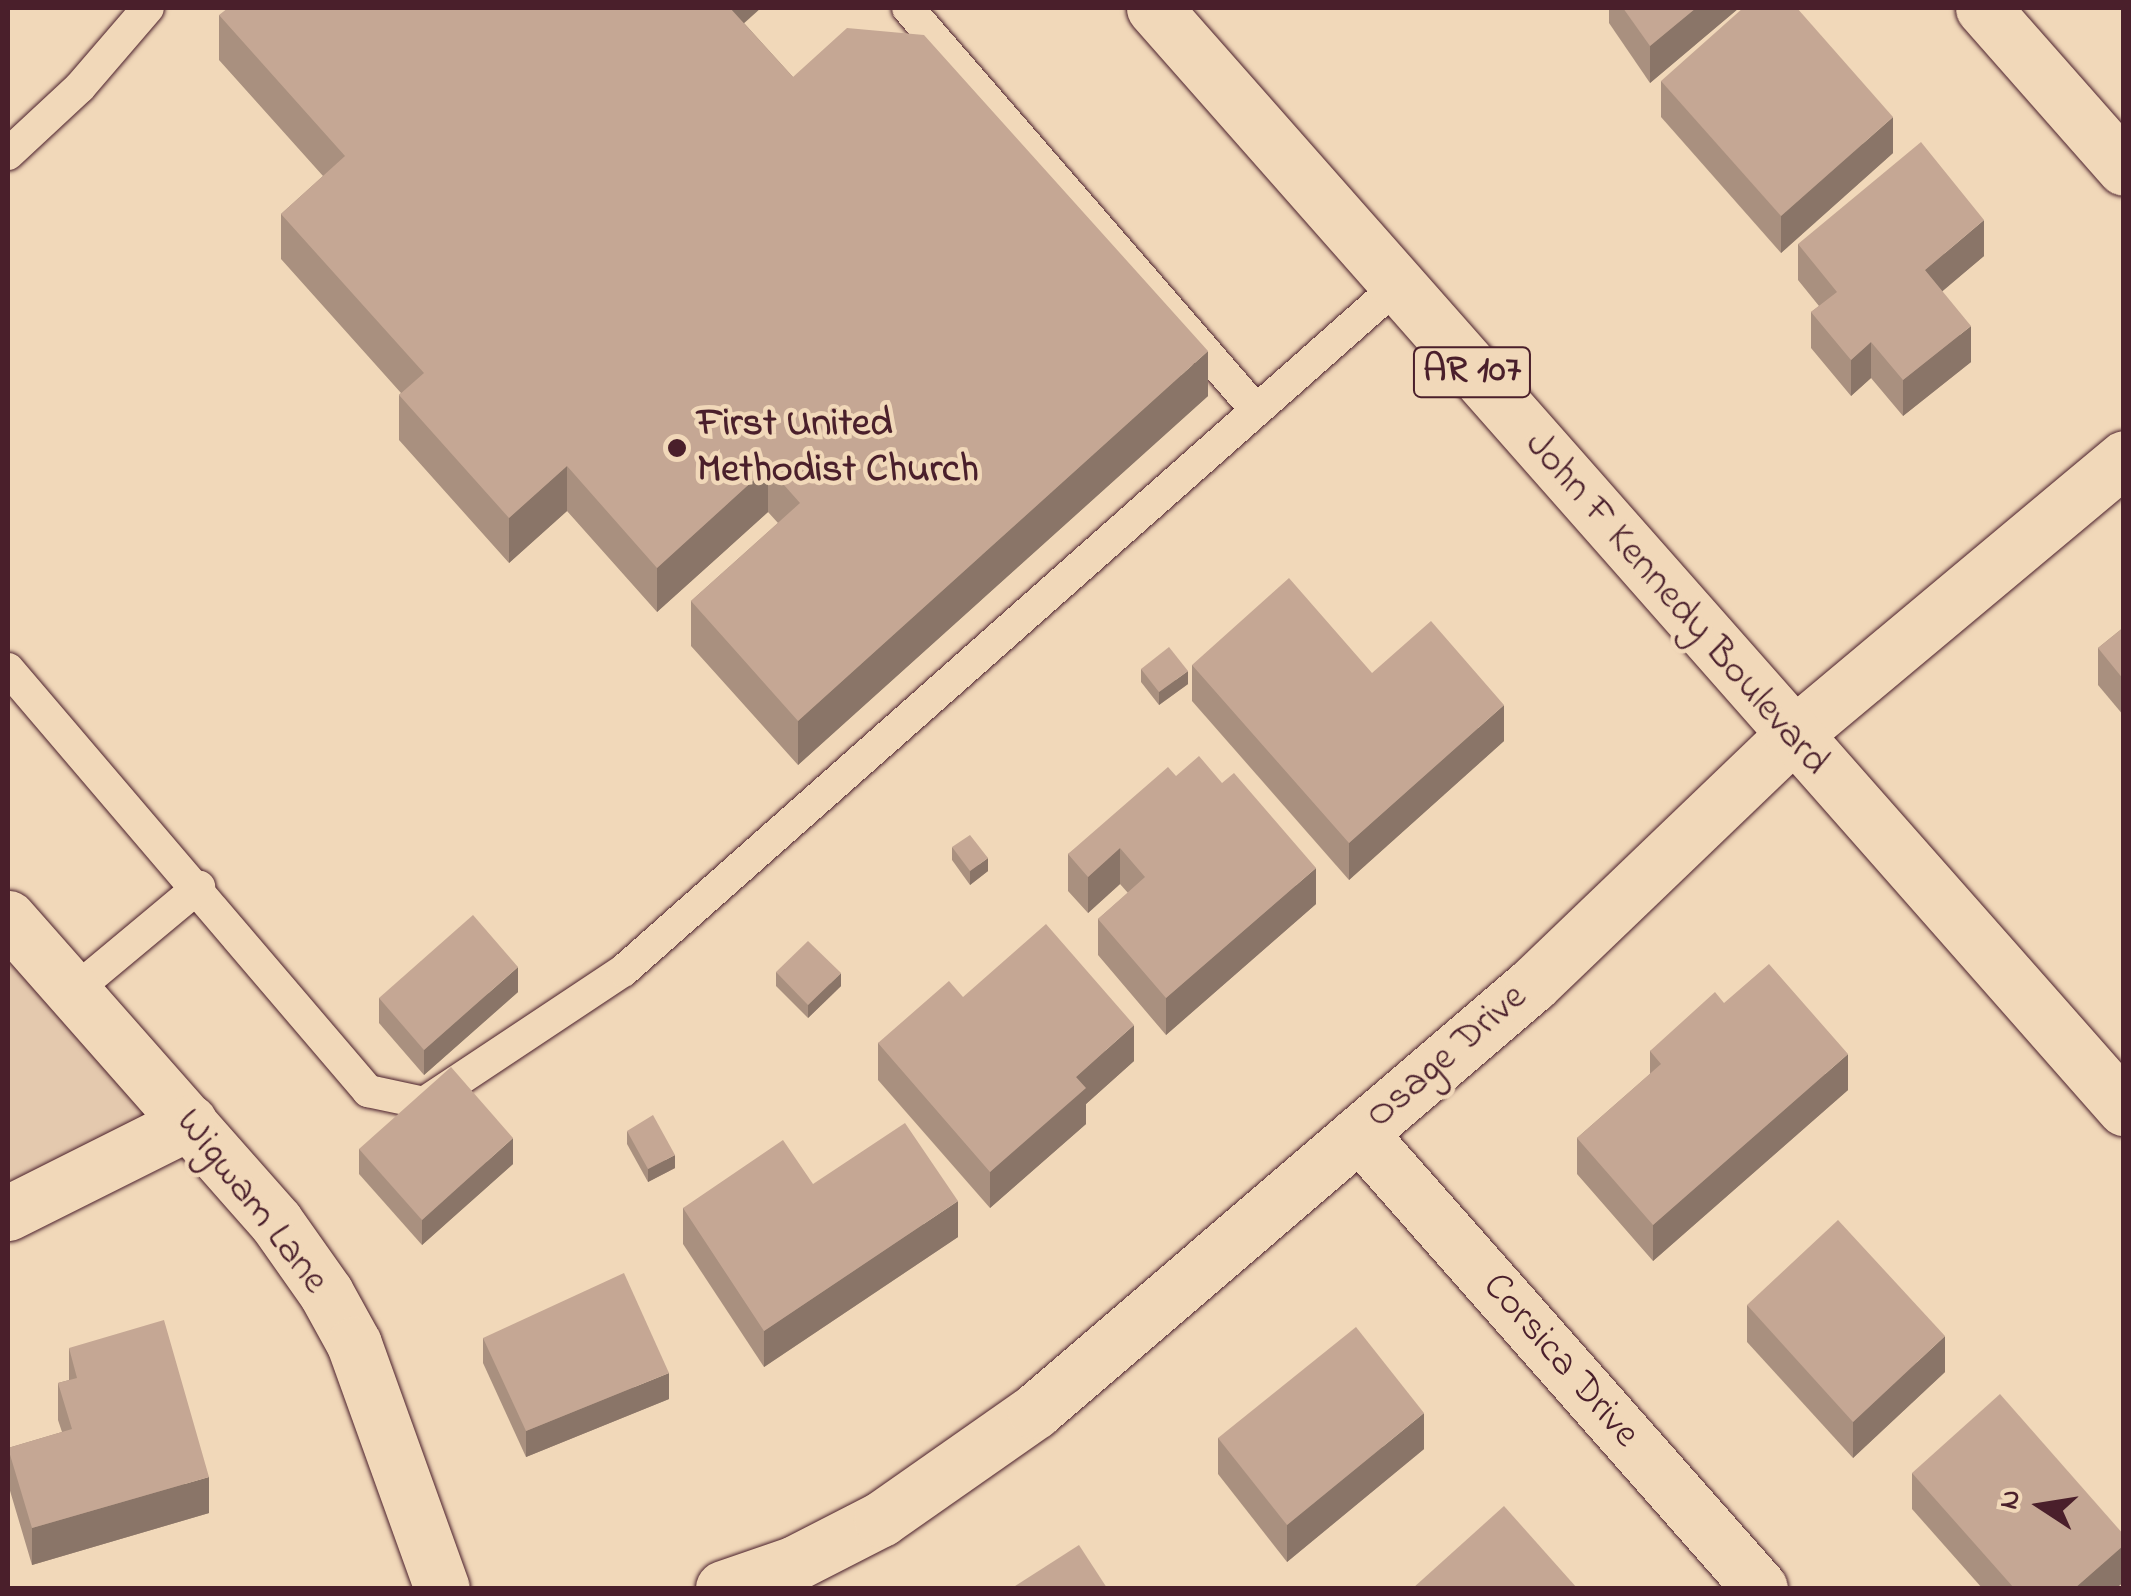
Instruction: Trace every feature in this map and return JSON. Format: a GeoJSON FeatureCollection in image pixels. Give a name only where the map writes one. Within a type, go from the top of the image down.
{"type":"FeatureCollection","features":[{"type":"Feature","properties":{"kind":"street","name":"John F Kennedy Boulevard"},"geometry":{"type":"LineString","coordinates":[[1154,8],[2124,1108]]}},
{"type":"Feature","properties":{"kind":"street"},"geometry":{"type":"LineString","coordinates":[[1982,8],[2124,168]]}},
{"type":"Feature","properties":{"kind":"street","name":"Osage Drive"},"geometry":{"type":"LineString","coordinates":[[723,1588],[795,1563],[881,1519],[1035,1411],[1534,984],[1792,736],[2124,458]]}},
{"type":"Feature","properties":{"kind":"street","name":"Wigwam Lane"},"geometry":{"type":"LineString","coordinates":[[8,918],[276,1222],[354,1344],[442,1588]]}},
{"type":"Feature","properties":{"kind":"street"},"geometry":{"type":"LineString","coordinates":[[8,1214],[190,1122]]}},
{"type":"Feature","properties":{"kind":"street","name":"Corsica Drive"},"geometry":{"type":"LineString","coordinates":[[1359,1132],[1760,1588]]}},
{"type":"Feature","properties":{"kind":"lane"},"geometry":{"type":"LineString","coordinates":[[8,154],[80,87],[148,8]]}},
{"type":"Feature","properties":{"kind":"lane"},"geometry":{"type":"LineString","coordinates":[[908,8],[1256,410]]}},
{"type":"Feature","properties":{"kind":"lane"},"geometry":{"type":"LineString","coordinates":[[8,670],[200,887],[368,1091],[424,1103],[624,971],[1397,286]]}},
{"type":"Feature","properties":{"kind":"lane"},"geometry":{"type":"LineString","coordinates":[[74,992],[200,887]]}},
{"type":"Feature","properties":{"kind":"shaded area"},"geometry":{"type":"Polygon","coordinates":[[[8,918],[190,1122],[8,1213],[8,918]]]}},
{"type":"Feature","properties":{"kind":"building"},"geometry":{"type":"Polygon","coordinates":[[[228,8],[730,8],[793,77],[847,28],[924,35],[1208,351],[798,721],[691,601],[800,503],[768,467],[657,568],[567,466],[509,518],[399,395],[424,373],[281,214],[345,156],[219,15],[228,8]]]}},
{"type":"Feature","properties":{"kind":"building"},"geometry":{"type":"Polygon","coordinates":[[[1623,8],[1696,8],[1650,46],[1623,8]]]}},
{"type":"Feature","properties":{"kind":"building"},"geometry":{"type":"Polygon","coordinates":[[[1743,8],[1797,8],[1893,117],[1781,216],[1661,81],[1743,8]]]}},
{"type":"Feature","properties":{"kind":"building"},"geometry":{"type":"Polygon","coordinates":[[[1921,142],[1984,220],[1925,270],[1971,326],[1903,380],[1871,342],[1851,360],[1811,312],[1837,292],[1798,244],[1921,142]]]}},
{"type":"Feature","properties":{"kind":"building"},"geometry":{"type":"Polygon","coordinates":[[[1289,578],[1372,673],[1431,621],[1504,705],[1349,843],[1192,665],[1289,578]]]}},
{"type":"Feature","properties":{"kind":"building"},"geometry":{"type":"Polygon","coordinates":[[[2124,627],[2124,680],[2098,648],[2124,627]]]}},
{"type":"Feature","properties":{"kind":"building"},"geometry":{"type":"Polygon","coordinates":[[[1169,647],[1188,671],[1159,692],[1141,669],[1169,647]]]}},
{"type":"Feature","properties":{"kind":"building"},"geometry":{"type":"Polygon","coordinates":[[[1199,756],[1222,783],[1234,773],[1316,868],[1166,998],[1098,919],[1145,877],[1120,848],[1088,877],[1068,854],[1168,767],[1176,776],[1199,756]]]}},
{"type":"Feature","properties":{"kind":"building"},"geometry":{"type":"Polygon","coordinates":[[[970,835],[988,858],[970,871],[952,847],[970,835]]]}},
{"type":"Feature","properties":{"kind":"building"},"geometry":{"type":"Polygon","coordinates":[[[473,915],[518,967],[424,1050],[379,998],[473,915]]]}},
{"type":"Feature","properties":{"kind":"building"},"geometry":{"type":"Polygon","coordinates":[[[1046,924],[1134,1025],[1076,1077],[1086,1088],[990,1172],[878,1043],[949,981],[963,997],[1046,924]]]}},
{"type":"Feature","properties":{"kind":"building"},"geometry":{"type":"Polygon","coordinates":[[[808,941],[841,973],[808,1005],[776,972],[808,941]]]}},
{"type":"Feature","properties":{"kind":"building"},"geometry":{"type":"Polygon","coordinates":[[[1769,964],[1848,1054],[1653,1225],[1577,1138],[1661,1064],[1650,1051],[1715,992],[1724,1003],[1769,964]]]}},
{"type":"Feature","properties":{"kind":"building"},"geometry":{"type":"Polygon","coordinates":[[[451,1067],[513,1138],[422,1220],[359,1149],[451,1067]]]}},
{"type":"Feature","properties":{"kind":"building"},"geometry":{"type":"Polygon","coordinates":[[[653,1115],[675,1155],[648,1169],[627,1131],[653,1115]]]}},
{"type":"Feature","properties":{"kind":"building"},"geometry":{"type":"Polygon","coordinates":[[[905,1123],[958,1201],[764,1331],[683,1208],[783,1140],[813,1184],[905,1123]]]}},
{"type":"Feature","properties":{"kind":"building"},"geometry":{"type":"Polygon","coordinates":[[[1838,1220],[1945,1336],[1853,1422],[1747,1305],[1838,1220]]]}},
{"type":"Feature","properties":{"kind":"building"},"geometry":{"type":"Polygon","coordinates":[[[624,1273],[669,1373],[526,1431],[483,1338],[624,1273]]]}},
{"type":"Feature","properties":{"kind":"building"},"geometry":{"type":"Polygon","coordinates":[[[164,1320],[209,1477],[32,1528],[8,1448],[72,1429],[58,1383],[77,1378],[69,1348],[164,1320]]]}},
{"type":"Feature","properties":{"kind":"building"},"geometry":{"type":"Polygon","coordinates":[[[1356,1327],[1424,1413],[1287,1525],[1218,1438],[1356,1327]]]}},
{"type":"Feature","properties":{"kind":"building"},"geometry":{"type":"Polygon","coordinates":[[[2000,1394],[2124,1535],[2124,1545],[2075,1588],[2014,1588],[1912,1473],[2000,1394]]]}},
{"type":"Feature","properties":{"kind":"building"},"geometry":{"type":"Polygon","coordinates":[[[1504,1506],[1577,1588],[1413,1588],[1504,1506]]]}},
{"type":"Feature","properties":{"kind":"building"},"geometry":{"type":"Polygon","coordinates":[[[1079,1545],[1107,1588],[1012,1588],[1079,1545]]]}},
{"type":"Feature","properties":{"kind":"place","name":"First United Methodist Church"},"geometry":{"type":"Point","coordinates":[677,448]}}]}
